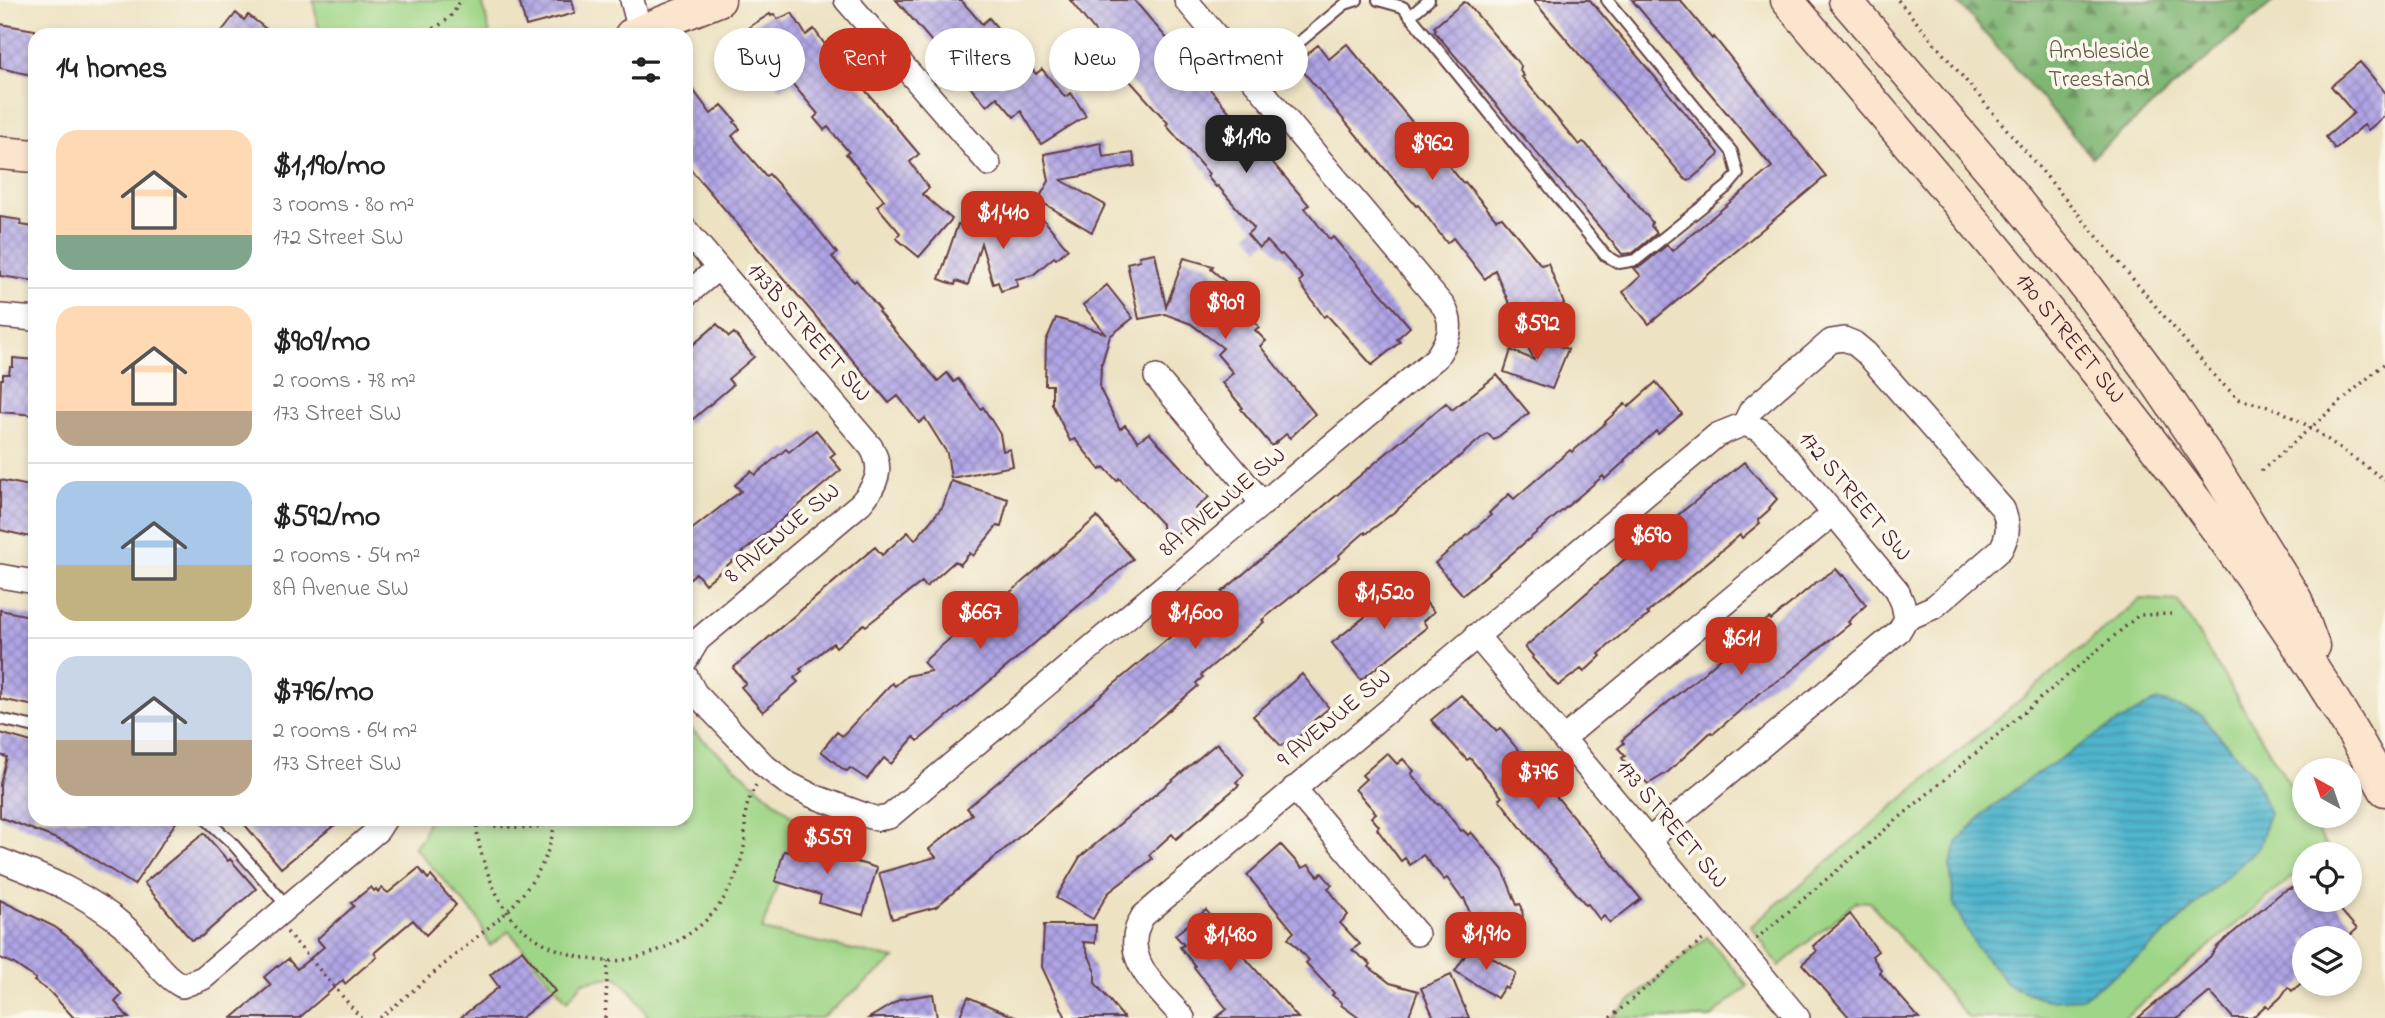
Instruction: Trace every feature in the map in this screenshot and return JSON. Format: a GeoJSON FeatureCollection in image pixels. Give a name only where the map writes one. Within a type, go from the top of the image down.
{"type":"FeatureCollection","features":[{"type":"Feature","properties":{"kind":"main road"},"geometry":{"type":"LineString","coordinates":[[649,28],[719,0]]}},
{"type":"Feature","properties":{"kind":"main road","name":"170 STREET SW"},"geometry":{"type":"LineString","coordinates":[[1787,0],[2065,330],[2118,397],[2234,552],[2330,694],[2385,790]]}},
{"type":"Feature","properties":{"kind":"main road","name":"170 STREET SW"},"geometry":{"type":"LineString","coordinates":[[1845,0],[1996,176],[2080,279],[2156,381],[2212,464],[2296,600],[2330,694]]}},
{"type":"Feature","properties":{"kind":"main road"},"geometry":{"type":"LineString","coordinates":[[0,153],[28,155]]}},
{"type":"Feature","properties":{"kind":"street"},"geometry":{"type":"LineString","coordinates":[[632,0],[635,28]]}},
{"type":"Feature","properties":{"kind":"street"},"geometry":{"type":"LineString","coordinates":[[846,0],[989,164]]}},
{"type":"Feature","properties":{"kind":"street"},"geometry":{"type":"LineString","coordinates":[[1186,0],[1210,28]]}},
{"type":"Feature","properties":{"kind":"street","name":"8A AVENUE SW"},"geometry":{"type":"LineString","coordinates":[[765,766],[787,783],[813,796],[877,819],[888,817],[1436,358],[1446,343],[1451,328],[1444,307],[1263,91]]}},
{"type":"Feature","properties":{"kind":"street","name":"173B STREET SW"},"geometry":{"type":"LineString","coordinates":[[693,238],[871,447],[877,457],[879,474]]}},
{"type":"Feature","properties":{"kind":"street"},"geometry":{"type":"LineString","coordinates":[[693,289],[718,268]]}},
{"type":"Feature","properties":{"kind":"street"},"geometry":{"type":"LineString","coordinates":[[0,316],[28,318]]}},
{"type":"Feature","properties":{"kind":"street"},"geometry":{"type":"LineString","coordinates":[[1649,840],[1899,631],[1906,619],[1934,607],[2001,549],[2007,537],[2008,523],[2003,509],[1866,353],[1854,343],[1844,339],[1832,341],[1817,352],[1751,410],[1744,424]]}},
{"type":"Feature","properties":{"kind":"street"},"geometry":{"type":"LineString","coordinates":[[1156,377],[1263,504]]}},
{"type":"Feature","properties":{"kind":"street","name":"172 STREET SW"},"geometry":{"type":"LineString","coordinates":[[1744,424],[1760,430],[1775,443],[1834,513],[1897,590],[1906,619]]}},
{"type":"Feature","properties":{"kind":"street","name":"9 AVENUE SW"},"geometry":{"type":"LineString","coordinates":[[1182,1018],[1142,968],[1133,947],[1138,924],[1152,908],[1717,435],[1744,424]]}},
{"type":"Feature","properties":{"kind":"street","name":"8 AVENUE SW"},"geometry":{"type":"LineString","coordinates":[[693,648],[698,640],[861,503],[879,474]]}},
{"type":"Feature","properties":{"kind":"street"},"geometry":{"type":"LineString","coordinates":[[1564,738],[1834,513]]}},
{"type":"Feature","properties":{"kind":"street"},"geometry":{"type":"LineString","coordinates":[[0,576],[28,581]]}},
{"type":"Feature","properties":{"kind":"street","name":"173 STREET SW"},"geometry":{"type":"LineString","coordinates":[[1476,635],[1798,1018]]}},
{"type":"Feature","properties":{"kind":"street"},"geometry":{"type":"LineString","coordinates":[[693,689],[765,766]]}},
{"type":"Feature","properties":{"kind":"street"},"geometry":{"type":"LineString","coordinates":[[1294,788],[1417,934]]}},
{"type":"Feature","properties":{"kind":"street"},"geometry":{"type":"LineString","coordinates":[[0,860],[82,896],[124,926],[147,949],[165,974],[182,986],[203,978],[378,826]]}},
{"type":"Feature","properties":{"kind":"lane"},"geometry":{"type":"LineString","coordinates":[[1308,35],[1345,4],[1357,0]]}},
{"type":"Feature","properties":{"kind":"lane"},"geometry":{"type":"LineString","coordinates":[[1378,0],[1403,7],[1605,255],[1619,263],[1636,260],[1728,186],[1738,174],[1732,152],[1607,0]]}},
{"type":"Feature","properties":{"kind":"lane"},"geometry":{"type":"LineString","coordinates":[[1410,16],[1429,0]]}},
{"type":"Feature","properties":{"kind":"lane"},"geometry":{"type":"LineString","coordinates":[[0,719],[28,725]]}},
{"type":"Feature","properties":{"kind":"lane"},"geometry":{"type":"LineString","coordinates":[[214,826],[232,843],[281,912]]}},
{"type":"Feature","properties":{"kind":"path"},"geometry":{"type":"LineString","coordinates":[[434,28],[453,15],[459,0]]}},
{"type":"Feature","properties":{"kind":"path"},"geometry":{"type":"LineString","coordinates":[[1898,0],[2217,379],[2239,399],[2279,410],[2310,427],[2385,480]]}},
{"type":"Feature","properties":{"kind":"path"},"geometry":{"type":"LineString","coordinates":[[2261,471],[2385,363]]}},
{"type":"Feature","properties":{"kind":"path"},"geometry":{"type":"LineString","coordinates":[[1754,940],[2139,615],[2171,614]]}},
{"type":"Feature","properties":{"kind":"path"},"geometry":{"type":"LineString","coordinates":[[477,826],[483,861],[507,912],[518,925],[551,946],[608,961],[666,947],[712,915],[740,865],[746,808],[765,766]]}},
{"type":"Feature","properties":{"kind":"path"},"geometry":{"type":"LineString","coordinates":[[490,826],[538,826]]}},
{"type":"Feature","properties":{"kind":"path"},"geometry":{"type":"LineString","coordinates":[[380,1018],[507,912],[543,866],[554,826]]}},
{"type":"Feature","properties":{"kind":"path"},"geometry":{"type":"LineString","coordinates":[[281,912],[361,1018]]}},
{"type":"Feature","properties":{"kind":"path"},"geometry":{"type":"LineString","coordinates":[[1610,1018],[1707,937]]}},
{"type":"Feature","properties":{"kind":"path"},"geometry":{"type":"LineString","coordinates":[[605,1018],[608,961]]}},
{"type":"Feature","properties":{"kind":"green space"},"geometry":{"type":"Polygon","coordinates":[[[313,0],[482,0],[488,28],[319,28],[313,0]]]}},
{"type":"Feature","properties":{"kind":"green space","name":"Ambleside Treestand"},"geometry":{"type":"Polygon","coordinates":[[[1956,0],[2275,0],[2092,157],[1956,0]]]}},
{"type":"Feature","properties":{"kind":"green space"},"geometry":{"type":"Polygon","coordinates":[[[2140,599],[2178,601],[2292,789],[2292,828],[2315,828],[2324,842],[2292,842],[2292,877],[2124,1018],[1968,1018],[1870,902],[1857,901],[1779,966],[1751,926],[2140,599]]]}},
{"type":"Feature","properties":{"kind":"green space"},"geometry":{"type":"Polygon","coordinates":[[[693,731],[798,821],[762,930],[895,959],[821,1018],[649,1018],[633,993],[616,976],[583,982],[567,1001],[509,931],[490,946],[477,917],[414,847],[423,836],[426,826],[693,826],[693,731]]]}},
{"type":"Feature","properties":{"kind":"green space"},"geometry":{"type":"Polygon","coordinates":[[[1707,937],[1748,986],[1710,1018],[1610,1018],[1707,937]]]}},
{"type":"Feature","properties":{"kind":"water"},"geometry":{"type":"Polygon","coordinates":[[[2158,700],[2200,714],[2253,774],[2269,813],[2259,847],[2143,954],[2082,998],[2047,1000],[2010,986],[1976,947],[1954,905],[1950,865],[1957,843],[1983,814],[2030,778],[2101,732],[2158,700]]]}},
{"type":"Feature","properties":{"kind":"building"},"geometry":{"type":"Polygon","coordinates":[[[519,0],[572,0],[575,13],[526,26],[519,0]]]}},
{"type":"Feature","properties":{"kind":"building"},"geometry":{"type":"Polygon","coordinates":[[[896,0],[961,0],[982,24],[989,18],[997,28],[925,28],[925,34],[896,0]]]}},
{"type":"Feature","properties":{"kind":"building"},"geometry":{"type":"Polygon","coordinates":[[[1070,0],[1134,0],[1158,28],[1154,28],[1154,91],[1212,91],[1309,205],[1305,208],[1330,240],[1333,237],[1410,327],[1397,339],[1400,342],[1372,365],[1327,315],[1324,317],[1299,282],[1303,278],[1267,241],[1259,248],[1247,234],[1254,228],[1218,186],[1216,187],[1207,176],[1209,174],[1139,91],[1140,28],[1092,28],[1070,0]]]}},
{"type":"Feature","properties":{"kind":"building"},"geometry":{"type":"Polygon","coordinates":[[[1533,0],[1590,0],[1719,153],[1718,156],[1689,181],[1685,179],[1533,0]]]}},
{"type":"Feature","properties":{"kind":"building"},"geometry":{"type":"Polygon","coordinates":[[[1632,0],[1680,0],[1712,39],[1714,37],[1826,176],[1649,324],[1623,292],[1641,276],[1634,268],[1641,266],[1667,245],[1672,251],[1772,167],[1632,0]]]}},
{"type":"Feature","properties":{"kind":"building"},"geometry":{"type":"Polygon","coordinates":[[[1464,2],[1521,66],[1522,77],[1579,145],[1583,142],[1586,144],[1652,222],[1651,226],[1657,233],[1633,253],[1622,254],[1434,31],[1434,27],[1464,2]]]}},
{"type":"Feature","properties":{"kind":"building"},"geometry":{"type":"Polygon","coordinates":[[[236,13],[244,20],[248,15],[265,28],[224,28],[236,13]]]}},
{"type":"Feature","properties":{"kind":"building"},"geometry":{"type":"Polygon","coordinates":[[[792,13],[802,28],[749,27],[770,14],[774,14],[778,19],[792,13]]]}},
{"type":"Feature","properties":{"kind":"building"},"geometry":{"type":"Polygon","coordinates":[[[0,24],[28,29],[28,74],[0,68],[0,24]]]}},
{"type":"Feature","properties":{"kind":"building"},"geometry":{"type":"Polygon","coordinates":[[[814,29],[819,36],[819,91],[866,91],[919,154],[910,162],[929,188],[922,194],[952,219],[919,257],[896,238],[900,233],[877,206],[884,200],[846,154],[849,152],[828,127],[824,130],[814,118],[818,114],[799,91],[805,91],[805,33],[814,29]]]}},
{"type":"Feature","properties":{"kind":"building"},"geometry":{"type":"Polygon","coordinates":[[[1347,44],[1496,219],[1502,217],[1541,265],[1548,263],[1564,304],[1518,325],[1495,270],[1485,279],[1453,238],[1447,243],[1418,205],[1416,206],[1308,77],[1308,53],[1318,45],[1329,59],[1347,44]]]}},
{"type":"Feature","properties":{"kind":"building"},"geometry":{"type":"Polygon","coordinates":[[[2360,62],[2385,92],[2385,116],[2368,130],[2364,125],[2335,149],[2326,137],[2354,113],[2331,86],[2360,62]]]}},
{"type":"Feature","properties":{"kind":"building"},"geometry":{"type":"Polygon","coordinates":[[[1042,69],[1049,78],[1049,91],[1060,91],[1065,97],[1071,93],[1086,116],[1041,144],[1021,111],[1014,117],[997,97],[987,106],[974,91],[1035,91],[1035,73],[1042,69]]]}},
{"type":"Feature","properties":{"kind":"building"},"geometry":{"type":"Polygon","coordinates":[[[693,90],[711,114],[722,105],[736,121],[734,122],[740,129],[732,136],[766,176],[769,174],[814,224],[837,253],[832,257],[854,282],[856,280],[880,310],[878,312],[938,381],[947,373],[954,382],[958,379],[981,409],[983,407],[1000,434],[1003,451],[1010,449],[1013,466],[951,478],[947,453],[925,418],[919,423],[898,396],[889,403],[693,172],[693,90]]]}},
{"type":"Feature","properties":{"kind":"building"},"geometry":{"type":"Polygon","coordinates":[[[1101,143],[1103,157],[1133,153],[1135,166],[1061,180],[1105,205],[1092,232],[1038,200],[1049,181],[1044,154],[1101,143]]]}},
{"type":"Feature","properties":{"kind":"building"},"geometry":{"type":"Polygon","coordinates":[[[1034,208],[1068,249],[1056,259],[1054,257],[1033,275],[1016,279],[1018,286],[1001,291],[998,282],[993,284],[981,243],[968,285],[956,281],[955,285],[939,279],[958,224],[985,233],[1014,225],[1034,208]]]}},
{"type":"Feature","properties":{"kind":"building"},"geometry":{"type":"Polygon","coordinates":[[[0,217],[21,220],[20,225],[28,226],[28,280],[0,276],[0,217]]]}},
{"type":"Feature","properties":{"kind":"building"},"geometry":{"type":"Polygon","coordinates":[[[1155,253],[1166,307],[1184,258],[1213,266],[1211,269],[1248,301],[1243,307],[1259,327],[1255,330],[1266,341],[1260,346],[1315,414],[1290,438],[1286,434],[1272,446],[1241,409],[1243,408],[1222,383],[1233,373],[1217,354],[1223,348],[1191,324],[1165,314],[1139,319],[1127,263],[1140,260],[1139,256],[1155,253]]]}},
{"type":"Feature","properties":{"kind":"building"},"geometry":{"type":"Polygon","coordinates":[[[1107,285],[1133,318],[1110,336],[1101,366],[1100,389],[1120,429],[1125,425],[1138,441],[1149,433],[1209,497],[1195,509],[1200,514],[1174,537],[1170,533],[1162,533],[1162,524],[1119,478],[1117,481],[1104,467],[1100,470],[1075,439],[1070,441],[1052,404],[1052,385],[1045,385],[1046,341],[1056,318],[1105,333],[1083,305],[1107,285]]]}},
{"type":"Feature","properties":{"kind":"building"},"geometry":{"type":"Polygon","coordinates":[[[717,324],[729,337],[734,333],[754,357],[728,379],[733,385],[693,419],[693,345],[717,324]]]}},
{"type":"Feature","properties":{"kind":"building"},"geometry":{"type":"Polygon","coordinates":[[[1521,332],[1568,349],[1552,389],[1504,372],[1511,350],[1534,360],[1521,332]]]}},
{"type":"Feature","properties":{"kind":"building"},"geometry":{"type":"Polygon","coordinates":[[[13,358],[28,359],[28,414],[0,412],[1,379],[3,374],[9,374],[10,367],[13,367],[13,358]]]}},
{"type":"Feature","properties":{"kind":"building"},"geometry":{"type":"Polygon","coordinates":[[[1497,375],[1529,413],[1494,440],[1487,433],[1398,509],[1366,534],[1365,532],[1339,555],[1340,558],[1262,620],[1264,622],[1201,675],[1203,677],[1196,683],[1198,686],[936,907],[892,919],[879,873],[936,857],[929,849],[972,814],[967,808],[1196,615],[1200,619],[1226,597],[1222,592],[1446,403],[1452,410],[1497,375]]]}},
{"type":"Feature","properties":{"kind":"building"},"geometry":{"type":"Polygon","coordinates":[[[1656,382],[1682,414],[1658,434],[1656,431],[1605,479],[1603,476],[1463,595],[1435,563],[1491,515],[1489,513],[1509,494],[1514,499],[1625,404],[1628,407],[1656,382]]]}},
{"type":"Feature","properties":{"kind":"building"},"geometry":{"type":"Polygon","coordinates":[[[816,430],[835,453],[830,457],[841,470],[705,584],[696,573],[693,576],[693,529],[741,491],[735,485],[751,471],[755,475],[786,449],[789,452],[816,430]]]}},
{"type":"Feature","properties":{"kind":"building"},"geometry":{"type":"Polygon","coordinates":[[[1744,462],[1777,499],[1758,520],[1760,523],[1742,538],[1740,535],[1647,613],[1649,615],[1622,634],[1599,654],[1601,656],[1584,672],[1581,669],[1558,686],[1525,647],[1643,543],[1744,462]]]}},
{"type":"Feature","properties":{"kind":"building"},"geometry":{"type":"Polygon","coordinates":[[[0,480],[28,486],[28,536],[0,530],[0,480]]]}},
{"type":"Feature","properties":{"kind":"building"},"geometry":{"type":"Polygon","coordinates":[[[951,481],[1008,499],[1001,527],[997,526],[973,556],[970,553],[960,565],[955,561],[926,587],[922,582],[836,647],[833,643],[800,669],[802,671],[794,678],[798,682],[763,712],[741,687],[746,683],[733,668],[875,547],[882,555],[908,532],[915,540],[943,506],[951,481]]]}},
{"type":"Feature","properties":{"kind":"building"},"geometry":{"type":"Polygon","coordinates":[[[1097,517],[1133,559],[1015,660],[918,741],[914,737],[891,764],[884,758],[867,779],[850,768],[844,770],[821,751],[837,732],[842,736],[892,683],[895,686],[907,676],[931,671],[923,662],[993,601],[995,603],[1013,590],[1097,517]]]}},
{"type":"Feature","properties":{"kind":"building"},"geometry":{"type":"Polygon","coordinates":[[[1836,569],[1866,605],[1848,622],[1850,624],[1765,689],[1713,734],[1711,732],[1668,772],[1648,784],[1644,780],[1641,782],[1622,758],[1625,756],[1618,748],[1624,743],[1622,740],[1769,618],[1771,620],[1836,569]]]}},
{"type":"Feature","properties":{"kind":"building"},"geometry":{"type":"Polygon","coordinates":[[[1409,582],[1434,612],[1423,621],[1427,627],[1361,680],[1332,643],[1409,582]]]}},
{"type":"Feature","properties":{"kind":"building"},"geometry":{"type":"Polygon","coordinates":[[[0,610],[28,616],[28,705],[0,699],[0,610]]]}},
{"type":"Feature","properties":{"kind":"building"},"geometry":{"type":"Polygon","coordinates":[[[1302,674],[1329,708],[1302,730],[1304,732],[1289,745],[1286,742],[1281,746],[1253,716],[1302,674]]]}},
{"type":"Feature","properties":{"kind":"building"},"geometry":{"type":"Polygon","coordinates":[[[1461,695],[1497,731],[1500,728],[1641,899],[1610,923],[1604,916],[1600,920],[1588,904],[1586,905],[1526,834],[1499,799],[1502,797],[1470,758],[1467,760],[1431,720],[1461,695]]]}},
{"type":"Feature","properties":{"kind":"building"},"geometry":{"type":"Polygon","coordinates":[[[0,733],[28,741],[28,826],[173,826],[134,885],[72,845],[0,817],[0,784],[7,757],[0,755],[0,733]]]}},
{"type":"Feature","properties":{"kind":"building"},"geometry":{"type":"Polygon","coordinates":[[[1217,743],[1244,775],[1236,782],[1239,785],[1176,839],[1172,834],[1149,855],[1152,859],[1108,893],[1093,919],[1056,898],[1080,857],[1217,743]]]}},
{"type":"Feature","properties":{"kind":"building"},"geometry":{"type":"Polygon","coordinates":[[[1387,753],[1397,764],[1403,759],[1414,771],[1411,774],[1461,831],[1468,835],[1471,832],[1503,870],[1517,905],[1522,907],[1524,936],[1481,942],[1464,898],[1462,899],[1447,878],[1444,880],[1423,855],[1410,865],[1405,858],[1401,861],[1377,829],[1379,826],[1371,817],[1376,813],[1355,789],[1366,779],[1362,775],[1387,753]]]}},
{"type":"Feature","properties":{"kind":"building"},"geometry":{"type":"Polygon","coordinates":[[[246,826],[333,826],[281,868],[246,826]]]}},
{"type":"Feature","properties":{"kind":"building"},"geometry":{"type":"Polygon","coordinates":[[[204,833],[256,889],[202,936],[191,940],[144,883],[204,833]]]}},
{"type":"Feature","properties":{"kind":"building"},"geometry":{"type":"Polygon","coordinates":[[[798,836],[830,846],[827,853],[877,868],[863,915],[819,903],[821,895],[775,881],[784,851],[789,852],[798,836]]]}},
{"type":"Feature","properties":{"kind":"building"},"geometry":{"type":"Polygon","coordinates":[[[1281,845],[1302,868],[1309,865],[1318,876],[1322,873],[1332,885],[1328,888],[1348,915],[1340,923],[1360,944],[1352,950],[1390,983],[1418,991],[1408,1018],[1359,1018],[1341,1005],[1332,995],[1334,993],[1306,963],[1309,960],[1288,938],[1294,932],[1247,875],[1281,845]]]}},
{"type":"Feature","properties":{"kind":"building"},"geometry":{"type":"Polygon","coordinates":[[[419,868],[428,879],[431,876],[456,905],[426,935],[413,920],[374,953],[377,957],[345,984],[343,980],[299,1018],[232,1018],[271,985],[264,977],[277,966],[288,959],[297,969],[324,947],[317,939],[354,906],[351,903],[371,887],[374,891],[376,889],[378,892],[382,888],[388,893],[419,868]]]}},
{"type":"Feature","properties":{"kind":"building"},"geometry":{"type":"Polygon","coordinates":[[[2291,889],[2292,912],[2342,912],[2354,926],[2292,926],[2292,991],[2288,987],[2269,1008],[2266,1005],[2252,1018],[2233,1018],[2210,992],[2179,1018],[2138,1018],[2211,956],[2229,936],[2281,893],[2291,889]]]}},
{"type":"Feature","properties":{"kind":"building"},"geometry":{"type":"Polygon","coordinates":[[[0,900],[55,927],[82,948],[122,995],[115,1002],[129,1018],[74,1018],[49,991],[34,981],[36,979],[0,958],[0,900]]]}},
{"type":"Feature","properties":{"kind":"building"},"geometry":{"type":"Polygon","coordinates":[[[1206,910],[1298,1018],[1216,1018],[1227,1009],[1194,967],[1180,947],[1184,945],[1175,935],[1206,910]]]}},
{"type":"Feature","properties":{"kind":"building"},"geometry":{"type":"Polygon","coordinates":[[[1850,914],[1878,951],[1872,956],[1881,970],[1879,972],[1919,1018],[1850,1018],[1802,964],[1817,951],[1813,946],[1850,914]]]}},
{"type":"Feature","properties":{"kind":"building"},"geometry":{"type":"Polygon","coordinates":[[[1044,925],[1096,925],[1095,943],[1083,942],[1095,970],[1095,983],[1124,1018],[1066,1018],[1042,967],[1044,925]]]}},
{"type":"Feature","properties":{"kind":"building"},"geometry":{"type":"Polygon","coordinates":[[[1472,945],[1516,974],[1507,989],[1504,987],[1497,998],[1455,971],[1472,945]]]}},
{"type":"Feature","properties":{"kind":"building"},"geometry":{"type":"Polygon","coordinates":[[[522,950],[555,991],[521,1018],[460,1018],[499,987],[490,975],[522,950]]]}},
{"type":"Feature","properties":{"kind":"building"},"geometry":{"type":"Polygon","coordinates":[[[1451,975],[1469,1018],[1434,1018],[1421,988],[1451,975]]]}},
{"type":"Feature","properties":{"kind":"building"},"geometry":{"type":"Polygon","coordinates":[[[933,994],[937,1018],[869,1018],[901,999],[933,994]]]}},
{"type":"Feature","properties":{"kind":"building"},"geometry":{"type":"Polygon","coordinates":[[[968,997],[1017,1018],[959,1018],[968,997]]]}}]}
